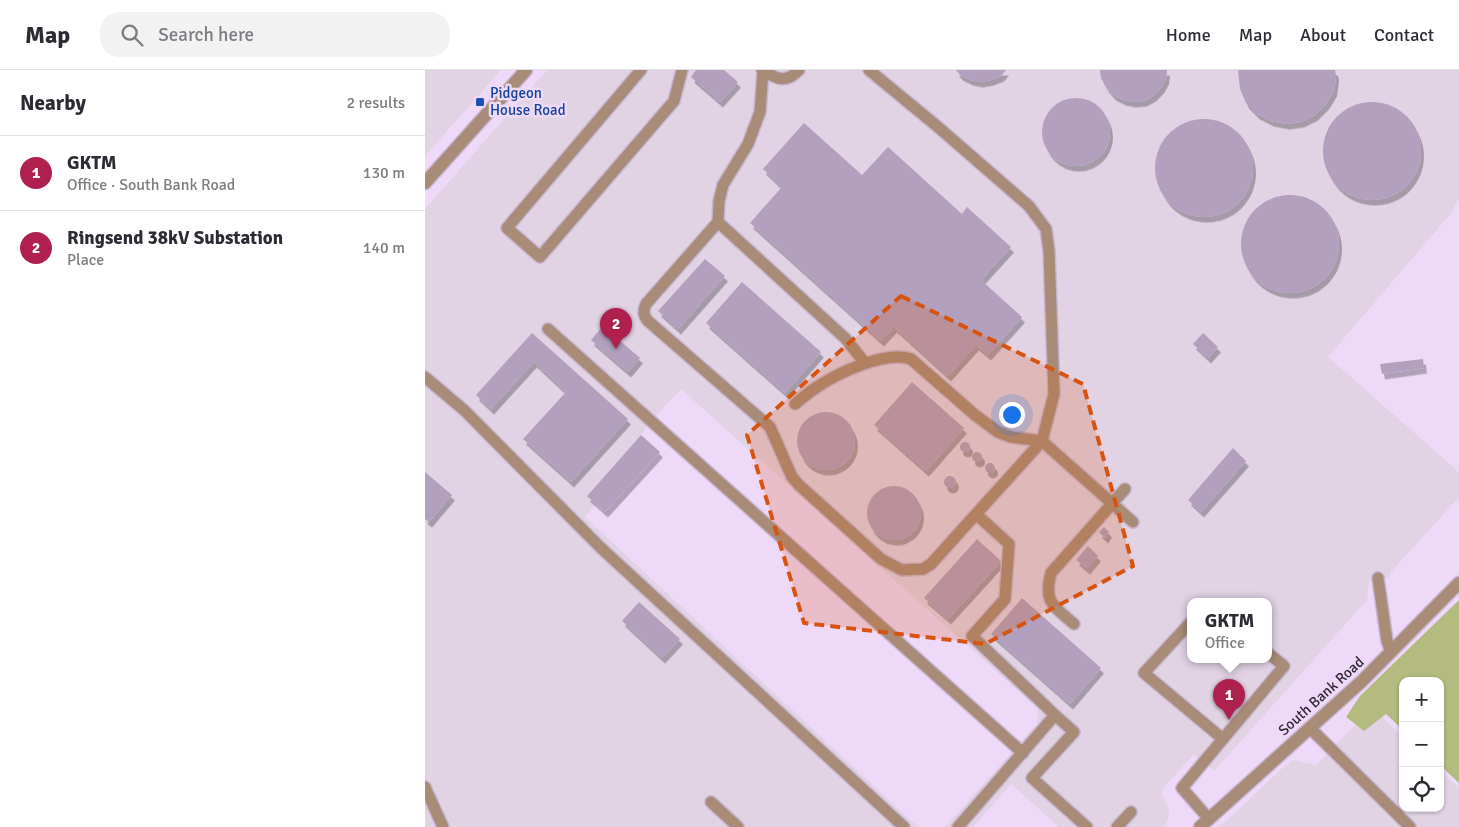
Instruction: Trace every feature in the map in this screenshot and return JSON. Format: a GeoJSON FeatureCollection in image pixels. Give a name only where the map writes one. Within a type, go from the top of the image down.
{"type":"FeatureCollection","features":[{"type":"Feature","properties":{"kind":"street"},"geometry":{"type":"LineString","coordinates":[[425,183],[526,70]]}},
{"type":"Feature","properties":{"kind":"street","name":"South Bank Road"},"geometry":{"type":"LineString","coordinates":[[1204,823],[1363,682],[1459,583]]}},
{"type":"Feature","properties":{"kind":"lane"},"geometry":{"type":"LineString","coordinates":[[641,70],[507,228],[540,258],[674,100],[682,70]]}},
{"type":"Feature","properties":{"kind":"lane"},"geometry":{"type":"LineString","coordinates":[[799,70],[786,79],[780,79],[763,70],[760,112],[748,144],[723,185],[719,202],[718,222],[646,304],[643,310],[644,316],[770,428],[792,477],[799,485],[881,559],[903,570],[923,569],[931,564],[1042,441],[1054,394],[1049,252],[1046,229],[1029,206],[938,126],[869,70]]}},
{"type":"Feature","properties":{"kind":"lane"},"geometry":{"type":"LineString","coordinates":[[718,222],[845,338],[865,363]]}},
{"type":"Feature","properties":{"kind":"lane"},"geometry":{"type":"LineString","coordinates":[[548,329],[1023,753]]}},
{"type":"Feature","properties":{"kind":"lane"},"geometry":{"type":"LineString","coordinates":[[795,404],[817,386],[865,363],[903,356],[911,359],[975,415],[998,432],[1011,437],[1042,441],[1133,522]]}},
{"type":"Feature","properties":{"kind":"lane"},"geometry":{"type":"LineString","coordinates":[[425,377],[464,410],[601,548],[904,827]]}},
{"type":"Feature","properties":{"kind":"lane"},"geometry":{"type":"LineString","coordinates":[[1074,624],[1052,604],[1048,595],[1051,573],[1125,490]]}},
{"type":"Feature","properties":{"kind":"lane"},"geometry":{"type":"LineString","coordinates":[[976,514],[1009,544],[1005,599],[972,636],[1074,732],[1032,778],[1087,827]]}},
{"type":"Feature","properties":{"kind":"lane"},"geometry":{"type":"LineString","coordinates":[[1378,578],[1387,641],[1391,652]]}},
{"type":"Feature","properties":{"kind":"lane"},"geometry":{"type":"LineString","coordinates":[[1187,626],[1144,673],[1223,739]]}},
{"type":"Feature","properties":{"kind":"lane"},"geometry":{"type":"LineString","coordinates":[[1204,823],[1182,788],[1284,666],[1272,656]]}},
{"type":"Feature","properties":{"kind":"lane"},"geometry":{"type":"LineString","coordinates":[[958,827],[1055,715]]}},
{"type":"Feature","properties":{"kind":"lane"},"geometry":{"type":"LineString","coordinates":[[1310,728],[1410,827]]}},
{"type":"Feature","properties":{"kind":"lane"},"geometry":{"type":"LineString","coordinates":[[425,787],[443,827]]}},
{"type":"Feature","properties":{"kind":"lane"},"geometry":{"type":"LineString","coordinates":[[711,802],[738,827]]}},
{"type":"Feature","properties":{"kind":"lane"},"geometry":{"type":"LineString","coordinates":[[1117,827],[1131,812]]}},
{"type":"Feature","properties":{"kind":"highlighted area"},"geometry":{"type":"Polygon","coordinates":[[[901,296],[1083,384],[1133,566],[985,644],[804,623],[747,435],[901,296]]]}},
{"type":"Feature","properties":{"kind":"shaded area"},"geometry":{"type":"Polygon","coordinates":[[[425,70],[501,70],[425,156],[425,70]]]}},
{"type":"Feature","properties":{"kind":"shaded area"},"geometry":{"type":"Polygon","coordinates":[[[547,70],[1459,70],[1459,197],[1452,212],[1328,357],[1459,472],[1459,497],[1390,573],[1390,577],[1369,580],[1367,600],[1214,771],[1194,754],[1163,788],[1162,794],[1169,811],[1164,827],[1059,827],[1011,784],[973,827],[945,827],[1037,724],[1038,709],[681,389],[587,495],[596,504],[585,517],[918,827],[425,827],[425,209],[547,70]]]}},
{"type":"Feature","properties":{"kind":"shaded area"},"geometry":{"type":"Polygon","coordinates":[[[1372,708],[1399,733],[1399,812],[1444,812],[1444,775],[1459,788],[1459,827],[1220,827],[1293,760],[1316,765],[1372,708]]]}},
{"type":"Feature","properties":{"kind":"green space"},"geometry":{"type":"Polygon","coordinates":[[[1459,600],[1459,783],[1444,769],[1444,677],[1399,677],[1399,726],[1386,714],[1364,731],[1346,717],[1360,696],[1459,600]]]}},
{"type":"Feature","properties":{"kind":"building"},"geometry":{"type":"Polygon","coordinates":[[[696,70],[724,70],[738,82],[720,102],[691,77],[696,70]]]}},
{"type":"Feature","properties":{"kind":"building"},"geometry":{"type":"Polygon","coordinates":[[[956,70],[1006,70],[1001,76],[980,82],[960,75],[956,70]]]}},
{"type":"Feature","properties":{"kind":"building"},"geometry":{"type":"Polygon","coordinates":[[[1100,70],[1167,70],[1166,79],[1153,96],[1144,101],[1133,102],[1113,95],[1101,78],[1100,70]]]}},
{"type":"Feature","properties":{"kind":"building"},"geometry":{"type":"Polygon","coordinates":[[[1238,70],[1335,70],[1334,91],[1326,104],[1315,115],[1301,122],[1286,124],[1271,121],[1257,114],[1246,103],[1240,89],[1238,70]]]}},
{"type":"Feature","properties":{"kind":"building"},"geometry":{"type":"Polygon","coordinates":[[[1076,98],[1089,101],[1100,108],[1107,119],[1110,132],[1107,145],[1100,156],[1089,163],[1076,166],[1063,163],[1052,156],[1045,145],[1042,132],[1045,119],[1052,108],[1063,101],[1076,98]]]}},
{"type":"Feature","properties":{"kind":"building"},"geometry":{"type":"Polygon","coordinates":[[[1372,102],[1382,103],[1399,110],[1413,124],[1420,141],[1420,161],[1413,178],[1399,192],[1382,199],[1372,200],[1362,199],[1345,192],[1331,178],[1324,161],[1323,151],[1324,141],[1331,124],[1345,110],[1362,103],[1372,102]]]}},
{"type":"Feature","properties":{"kind":"building"},"geometry":{"type":"Polygon","coordinates":[[[1204,119],[1214,120],[1231,127],[1245,141],[1252,158],[1252,178],[1245,195],[1231,209],[1214,216],[1204,217],[1194,216],[1177,209],[1163,195],[1156,178],[1155,168],[1156,158],[1163,141],[1177,127],[1194,120],[1204,119]]]}},
{"type":"Feature","properties":{"kind":"building"},"geometry":{"type":"Polygon","coordinates":[[[804,123],[862,175],[888,147],[962,214],[967,207],[1011,247],[981,280],[1022,317],[988,355],[976,345],[948,376],[894,327],[881,341],[750,223],[782,187],[763,169],[804,123]]]}},
{"type":"Feature","properties":{"kind":"building"},"geometry":{"type":"Polygon","coordinates":[[[1290,195],[1300,196],[1317,203],[1331,217],[1338,234],[1338,254],[1331,271],[1317,285],[1300,292],[1290,293],[1280,292],[1263,285],[1249,271],[1242,254],[1241,244],[1242,234],[1249,217],[1263,203],[1280,196],[1290,195]]]}},
{"type":"Feature","properties":{"kind":"building"},"geometry":{"type":"Polygon","coordinates":[[[705,259],[725,276],[678,329],[658,311],[705,259]]]}},
{"type":"Feature","properties":{"kind":"building"},"geometry":{"type":"Polygon","coordinates":[[[742,282],[821,352],[785,393],[706,323],[742,282]]]}},
{"type":"Feature","properties":{"kind":"building"},"geometry":{"type":"Polygon","coordinates":[[[603,326],[640,358],[628,372],[591,340],[603,326]]]}},
{"type":"Feature","properties":{"kind":"building"},"geometry":{"type":"Polygon","coordinates":[[[532,333],[628,419],[571,482],[523,439],[566,392],[534,362],[491,409],[476,395],[532,333]]]}},
{"type":"Feature","properties":{"kind":"building"},"geometry":{"type":"Polygon","coordinates":[[[1203,333],[1218,347],[1208,358],[1193,344],[1203,333]]]}},
{"type":"Feature","properties":{"kind":"building"},"geometry":{"type":"Polygon","coordinates":[[[1423,359],[1424,368],[1382,374],[1380,364],[1423,359]]]}},
{"type":"Feature","properties":{"kind":"building"},"geometry":{"type":"Polygon","coordinates":[[[912,382],[964,428],[926,471],[874,425],[912,382]]]}},
{"type":"Feature","properties":{"kind":"building"},"geometry":{"type":"Polygon","coordinates":[[[820,412],[832,412],[842,416],[851,425],[855,447],[847,462],[832,470],[820,470],[810,466],[801,457],[797,447],[797,435],[801,425],[810,416],[820,412]]]}},
{"type":"Feature","properties":{"kind":"building"},"geometry":{"type":"Polygon","coordinates":[[[641,435],[660,452],[605,512],[587,496],[641,435]]]}},
{"type":"Feature","properties":{"kind":"building"},"geometry":{"type":"Polygon","coordinates":[[[965,442],[970,447],[965,452],[960,447],[965,442]]]}},
{"type":"Feature","properties":{"kind":"building"},"geometry":{"type":"Polygon","coordinates":[[[1233,448],[1246,461],[1201,512],[1188,500],[1233,448]]]}},
{"type":"Feature","properties":{"kind":"building"},"geometry":{"type":"Polygon","coordinates":[[[977,452],[982,457],[977,462],[972,457],[977,452]]]}},
{"type":"Feature","properties":{"kind":"building"},"geometry":{"type":"Polygon","coordinates":[[[990,463],[995,468],[990,473],[985,468],[990,463]]]}},
{"type":"Feature","properties":{"kind":"building"},"geometry":{"type":"Polygon","coordinates":[[[425,472],[452,495],[429,522],[425,519],[425,472]]]}},
{"type":"Feature","properties":{"kind":"building"},"geometry":{"type":"Polygon","coordinates":[[[948,476],[952,476],[956,482],[952,488],[948,488],[944,484],[944,480],[948,476]]]}},
{"type":"Feature","properties":{"kind":"building"},"geometry":{"type":"Polygon","coordinates":[[[889,486],[899,486],[909,490],[917,498],[921,513],[917,528],[909,536],[899,540],[889,540],[879,536],[871,528],[867,518],[867,508],[871,498],[879,490],[889,486]]]}},
{"type":"Feature","properties":{"kind":"building"},"geometry":{"type":"Polygon","coordinates":[[[1104,527],[1109,532],[1105,538],[1099,532],[1104,527]]]}},
{"type":"Feature","properties":{"kind":"building"},"geometry":{"type":"Polygon","coordinates":[[[977,539],[1001,561],[948,619],[924,598],[977,539]]]}},
{"type":"Feature","properties":{"kind":"building"},"geometry":{"type":"Polygon","coordinates":[[[1088,546],[1098,556],[1087,569],[1076,560],[1088,546]]]}},
{"type":"Feature","properties":{"kind":"building"},"geometry":{"type":"Polygon","coordinates":[[[1022,598],[1101,668],[1070,704],[991,634],[1022,598]]]}},
{"type":"Feature","properties":{"kind":"building"},"geometry":{"type":"Polygon","coordinates":[[[639,602],[680,639],[662,658],[622,621],[639,602]]]}},
{"type":"Feature","properties":{"kind":"place","name":"Pidgeon House Road"},"geometry":{"type":"Point","coordinates":[480,102]}},
{"type":"Feature","properties":{"kind":"place","name":"Ringsend 38kV Substation"},"geometry":{"type":"Point","coordinates":[616,349]}},
{"type":"Feature","properties":{"kind":"place","name":"GKTM"},"geometry":{"type":"Point","coordinates":[1229,720]}}]}
